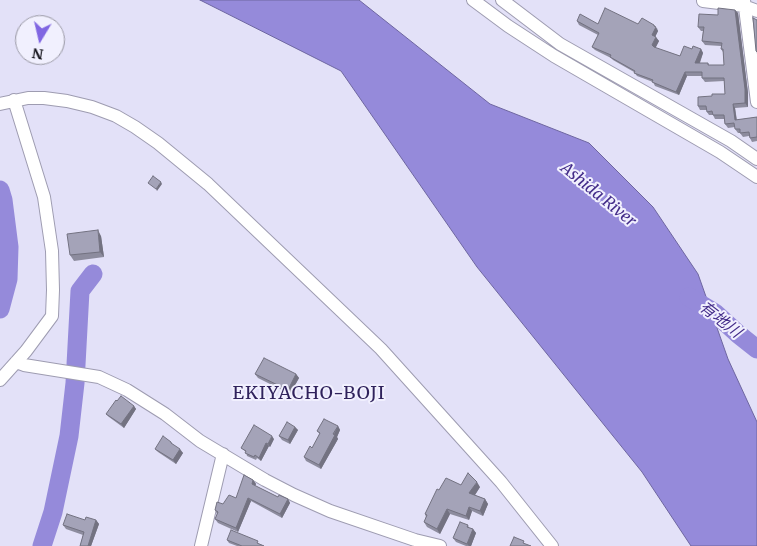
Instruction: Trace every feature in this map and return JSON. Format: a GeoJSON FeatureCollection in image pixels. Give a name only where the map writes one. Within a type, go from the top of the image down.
{"type":"FeatureCollection","features":[{"type":"Feature","properties":{"kind":"street"},"geometry":{"type":"LineString","coordinates":[[473,0],[554,56],[720,152],[757,177]]}},
{"type":"Feature","properties":{"kind":"street"},"geometry":{"type":"LineString","coordinates":[[502,0],[560,44],[731,141],[757,159]]}},
{"type":"Feature","properties":{"kind":"street"},"geometry":{"type":"LineString","coordinates":[[703,1],[744,3],[757,11]]}},
{"type":"Feature","properties":{"kind":"street"},"geometry":{"type":"LineString","coordinates":[[744,3],[757,102]]}},
{"type":"Feature","properties":{"kind":"street"},"geometry":{"type":"LineString","coordinates":[[0,380],[52,316],[53,290],[52,250],[44,197],[6,102],[44,98],[92,107],[116,116],[135,127],[158,143],[208,184],[380,349],[501,482],[552,546]]}},
{"type":"Feature","properties":{"kind":"street"},"geometry":{"type":"LineString","coordinates":[[731,141],[741,141],[757,149]]}},
{"type":"Feature","properties":{"kind":"street"},"geometry":{"type":"LineString","coordinates":[[16,362],[24,365],[99,377],[127,390],[165,414],[200,440],[265,480],[330,511],[415,540],[440,546]]}},
{"type":"Feature","properties":{"kind":"street"},"geometry":{"type":"LineString","coordinates":[[200,546],[223,454]]}},
{"type":"Feature","properties":{"kind":"water","name":"Ashida River"},"geometry":{"type":"Polygon","coordinates":[[[200,0],[359,0],[490,104],[589,143],[653,207],[698,274],[728,359],[757,422],[757,546],[691,546],[642,472],[477,267],[341,71],[200,0]]]}},
{"type":"Feature","properties":{"kind":"building"},"geometry":{"type":"Polygon","coordinates":[[[605,8],[638,24],[642,18],[654,25],[656,27],[652,35],[656,37],[652,45],[654,47],[680,56],[684,46],[692,49],[693,46],[701,49],[695,63],[708,63],[708,65],[724,65],[723,49],[721,49],[722,43],[702,41],[704,27],[698,27],[699,14],[718,15],[718,8],[735,10],[745,103],[733,104],[735,120],[757,117],[757,137],[750,138],[749,132],[740,133],[740,129],[735,129],[734,123],[725,124],[724,115],[713,115],[712,111],[707,112],[706,106],[698,106],[698,97],[725,94],[724,78],[702,78],[702,72],[685,72],[676,92],[634,73],[635,71],[610,57],[611,55],[592,47],[599,33],[577,21],[580,14],[598,24],[605,8]]]}},
{"type":"Feature","properties":{"kind":"building"},"geometry":{"type":"Polygon","coordinates":[[[753,18],[757,20],[757,52],[756,51],[753,18]]]}},
{"type":"Feature","properties":{"kind":"building"},"geometry":{"type":"Polygon","coordinates":[[[153,176],[161,182],[156,189],[148,183],[153,176]]]}},
{"type":"Feature","properties":{"kind":"building"},"geometry":{"type":"Polygon","coordinates":[[[98,230],[100,252],[70,255],[67,234],[98,230]]]}},
{"type":"Feature","properties":{"kind":"building"},"geometry":{"type":"Polygon","coordinates":[[[264,358],[296,374],[288,390],[255,374],[264,358]]]}},
{"type":"Feature","properties":{"kind":"building"},"geometry":{"type":"Polygon","coordinates":[[[121,396],[134,406],[121,424],[106,414],[121,396]]]}},
{"type":"Feature","properties":{"kind":"building"},"geometry":{"type":"Polygon","coordinates":[[[324,419],[338,426],[319,465],[304,457],[310,446],[312,448],[320,433],[317,431],[324,419]]]}},
{"type":"Feature","properties":{"kind":"building"},"geometry":{"type":"Polygon","coordinates":[[[287,422],[295,427],[288,440],[279,436],[287,422]]]}},
{"type":"Feature","properties":{"kind":"building"},"geometry":{"type":"Polygon","coordinates":[[[254,425],[272,436],[268,444],[266,443],[259,458],[245,453],[246,451],[241,448],[254,425]]]}},
{"type":"Feature","properties":{"kind":"building"},"geometry":{"type":"Polygon","coordinates":[[[163,436],[180,449],[173,460],[155,449],[163,436]]]}},
{"type":"Feature","properties":{"kind":"building"},"geometry":{"type":"Polygon","coordinates":[[[468,473],[477,482],[469,493],[485,499],[480,511],[469,507],[466,516],[447,509],[437,529],[424,522],[427,515],[425,514],[437,489],[439,490],[446,478],[461,485],[468,473]]]}},
{"type":"Feature","properties":{"kind":"building"},"geometry":{"type":"Polygon","coordinates":[[[244,475],[253,480],[252,484],[278,497],[279,495],[288,499],[280,514],[248,498],[236,528],[215,519],[218,512],[215,510],[217,502],[223,504],[229,495],[236,498],[244,475]]]}},
{"type":"Feature","properties":{"kind":"building"},"geometry":{"type":"Polygon","coordinates":[[[67,514],[85,520],[86,517],[96,520],[88,546],[80,546],[84,532],[63,525],[67,514]]]}},
{"type":"Feature","properties":{"kind":"building"},"geometry":{"type":"Polygon","coordinates":[[[460,522],[473,529],[467,544],[453,538],[460,522]]]}},
{"type":"Feature","properties":{"kind":"building"},"geometry":{"type":"Polygon","coordinates":[[[231,530],[258,541],[257,543],[264,546],[242,546],[227,540],[231,530]]]}},
{"type":"Feature","properties":{"kind":"building"},"geometry":{"type":"Polygon","coordinates":[[[514,537],[524,541],[523,543],[531,546],[510,546],[514,537]]]}},
{"type":"Feature","properties":{"kind":"waterway"},"geometry":{"type":"LineString","coordinates":[[0,190],[9,247],[8,279],[0,309]]}},
{"type":"Feature","properties":{"kind":"waterway"},"geometry":{"type":"LineString","coordinates":[[42,546],[53,512],[69,436],[75,383],[80,291],[93,274]]}},
{"type":"Feature","properties":{"kind":"waterway","name":"有地川"},"geometry":{"type":"LineString","coordinates":[[689,297],[715,313],[757,349]]}},
{"type":"Feature","properties":{"kind":"district","name":"EKIYACHO-BOJI"},"geometry":{"type":"Point","coordinates":[309,394]}}]}
